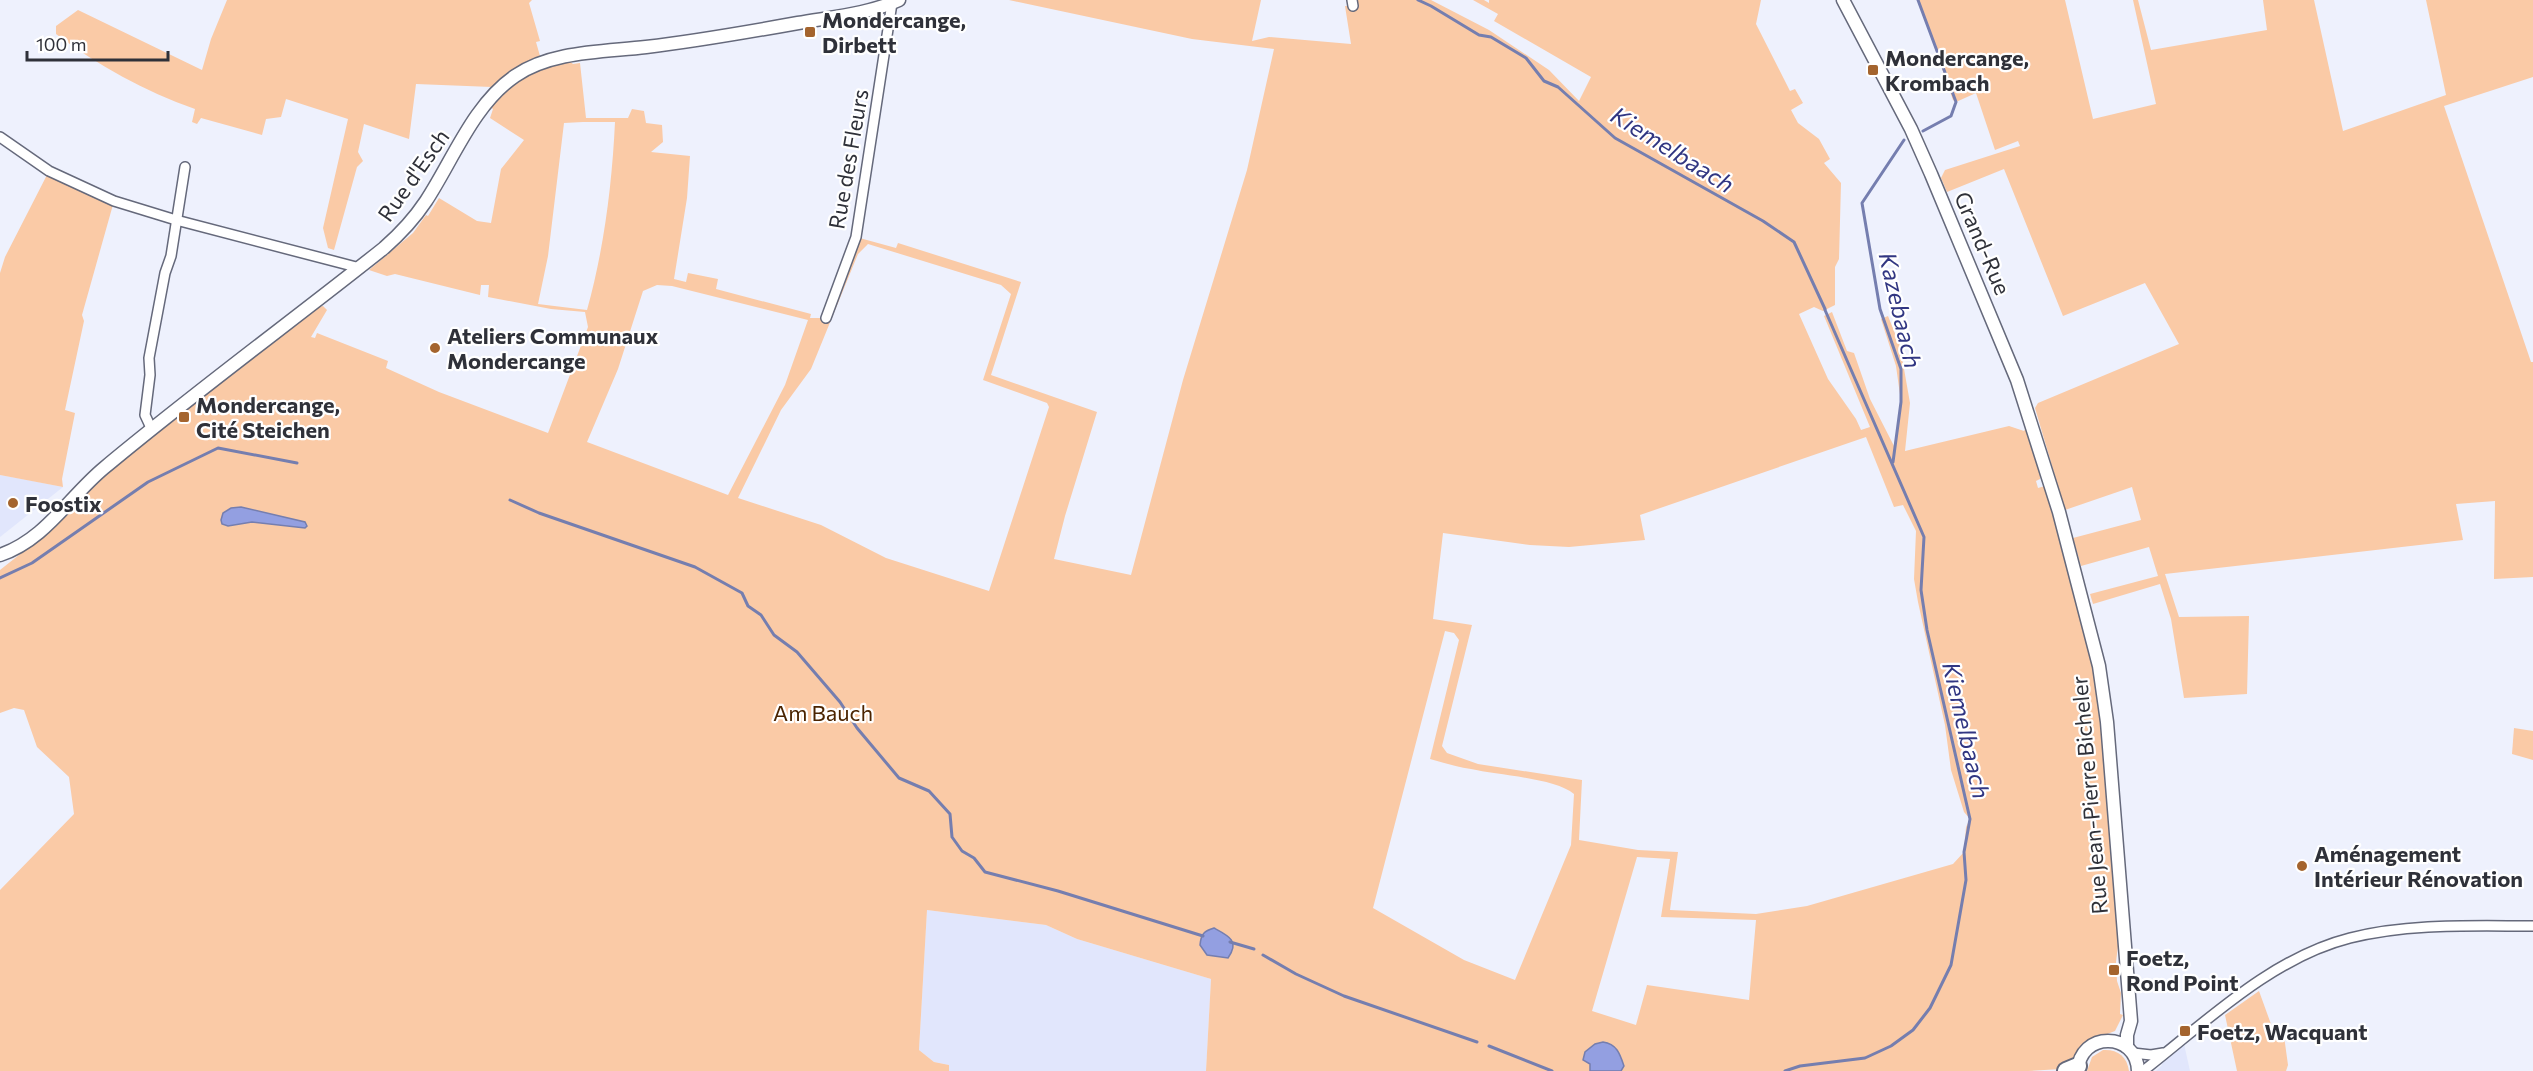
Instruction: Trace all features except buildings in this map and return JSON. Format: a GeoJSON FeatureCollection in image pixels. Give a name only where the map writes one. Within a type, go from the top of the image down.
{"type":"FeatureCollection","features":[{"type":"Feature","properties":{"kind":"main road","name":"Grand-Rue"},"geometry":{"type":"LineString","coordinates":[[1843,0],[1911,129],[1940,195],[2017,380],[2059,512]]}},
{"type":"Feature","properties":{"kind":"main road","name":"Rue d'Esch"},"geometry":{"type":"LineString","coordinates":[[0,555],[22,545],[39,533],[102,470],[384,248],[415,216],[481,110],[500,88],[529,67],[572,55],[764,29],[865,11],[896,2]]}},
{"type":"Feature","properties":{"kind":"main road","name":"Rue Jean-Pierre Bicheler"},"geometry":{"type":"LineString","coordinates":[[2059,512],[2099,666],[2107,722],[2130,1005],[2131,1021],[2127,1035],[2130,1050]]}},
{"type":"Feature","properties":{"kind":"main road"},"geometry":{"type":"LineString","coordinates":[[2074,1069],[2091,1045],[2110,1040],[2123,1024],[2130,1005]]}},
{"type":"Feature","properties":{"kind":"main road"},"geometry":{"type":"LineString","coordinates":[[2110,1040],[2130,1050],[2140,1071]]}},
{"type":"Feature","properties":{"kind":"street","name":"Rue des Fleurs"},"geometry":{"type":"LineString","coordinates":[[825,318],[856,237],[896,2]]}},
{"type":"Feature","properties":{"kind":"street"},"geometry":{"type":"LineString","coordinates":[[0,136],[49,171],[114,201],[176,220],[360,268]]}},
{"type":"Feature","properties":{"kind":"street"},"geometry":{"type":"LineString","coordinates":[[152,430],[145,415],[150,375],[149,358],[165,273],[171,256],[185,166]]}},
{"type":"Feature","properties":{"kind":"street"},"geometry":{"type":"LineString","coordinates":[[2140,1071],[2266,977],[2302,957],[2350,938],[2404,930],[2459,926],[2533,926]]}},
{"type":"Feature","properties":{"kind":"street"},"geometry":{"type":"LineString","coordinates":[[2130,1050],[2151,1055],[2166,1052]]}},
{"type":"Feature","properties":{"kind":"shaded area"},"geometry":{"type":"Polygon","coordinates":[[[0,475],[22,479],[63,487],[0,537],[0,475]]]}},
{"type":"Feature","properties":{"kind":"shaded area"},"geometry":{"type":"Polygon","coordinates":[[[927,910],[1046,925],[1077,939],[1211,979],[1206,1071],[949,1071],[949,1065],[934,1062],[919,1050],[927,910]]]}},
{"type":"Feature","properties":{"kind":"shaded area"},"geometry":{"type":"Polygon","coordinates":[[[2184,1044],[2190,1071],[2156,1071],[2162,1065],[2160,1062],[2184,1044]]]}},
{"type":"Feature","properties":{"kind":"green space"},"geometry":{"type":"Polygon","coordinates":[[[227,0],[532,0],[529,3],[540,41],[536,42],[540,56],[504,76],[492,87],[416,84],[409,139],[364,124],[358,152],[363,161],[357,167],[334,250],[328,248],[323,228],[348,119],[286,99],[281,117],[266,119],[262,135],[201,118],[197,124],[192,122],[195,109],[122,77],[56,34],[56,26],[78,10],[202,70],[211,39],[227,0]]]}},
{"type":"Feature","properties":{"kind":"green space","name":"Am Bauch"},"geometry":{"type":"Polygon","coordinates":[[[1009,0],[1261,0],[1252,41],[1269,37],[1351,44],[1345,6],[1353,6],[1352,0],[1431,0],[1489,30],[1549,70],[1579,101],[1591,77],[1494,21],[1498,14],[1473,0],[1484,0],[1489,3],[1489,0],[1761,0],[1756,24],[1790,91],[1795,89],[1803,103],[1791,110],[1798,123],[1819,139],[1830,159],[1824,163],[1841,183],[1839,259],[1835,267],[1835,305],[1823,311],[1814,307],[1799,314],[1828,379],[1861,430],[1870,427],[1824,316],[1832,312],[1847,351],[1854,353],[1870,399],[1894,446],[1901,402],[1896,366],[1881,319],[1888,316],[1900,346],[1910,403],[1905,451],[2009,426],[2024,431],[2027,426],[2040,469],[2040,479],[2036,481],[2038,488],[2045,486],[2094,667],[2102,720],[2117,928],[2117,981],[2121,993],[2120,1014],[2123,1015],[2115,1031],[2089,1041],[2073,1061],[2061,1069],[2028,1071],[1206,1071],[1211,979],[1077,939],[1046,925],[927,910],[919,1050],[934,1062],[949,1065],[949,1071],[0,1071],[0,890],[74,814],[69,777],[37,747],[24,710],[14,708],[0,713],[0,570],[43,536],[105,473],[318,307],[323,306],[327,310],[311,337],[315,338],[317,333],[388,361],[386,368],[439,392],[548,433],[588,327],[585,312],[551,309],[488,297],[489,285],[481,285],[480,295],[395,274],[387,276],[369,270],[413,233],[426,215],[428,216],[439,198],[477,221],[491,223],[501,169],[524,140],[490,118],[493,109],[490,106],[499,96],[525,77],[568,60],[573,64],[580,63],[586,118],[628,118],[632,109],[644,111],[646,123],[662,125],[663,142],[651,152],[690,156],[687,198],[674,279],[686,282],[688,273],[718,279],[716,289],[811,314],[810,318],[825,318],[856,237],[896,248],[898,243],[1021,282],[991,375],[1097,412],[1054,559],[1131,575],[1183,380],[1247,170],[1274,49],[1192,39],[1009,0]],[[615,122],[564,123],[548,256],[538,304],[587,310],[606,217],[615,122]],[[868,244],[858,254],[811,369],[781,410],[738,498],[821,525],[886,558],[989,591],[1049,407],[1047,403],[983,380],[1011,294],[1001,285],[868,244]],[[657,285],[643,291],[618,369],[587,442],[728,495],[785,385],[808,320],[672,286],[657,285]],[[1866,437],[1640,515],[1645,540],[1569,547],[1530,545],[1443,533],[1433,619],[1472,625],[1442,746],[1447,753],[1478,764],[1582,780],[1579,840],[1638,850],[1678,852],[1670,910],[1756,914],[1807,906],[1953,864],[1964,852],[1966,827],[1970,819],[1964,812],[1951,770],[1945,725],[1918,602],[1914,579],[1916,531],[1903,505],[1894,507],[1866,437]],[[1445,631],[1373,908],[1464,960],[1515,980],[1571,845],[1574,794],[1554,784],[1430,759],[1459,640],[1454,633],[1445,631]],[[1637,857],[1592,1011],[1636,1025],[1647,985],[1749,1000],[1756,920],[1661,917],[1670,859],[1637,857]]]}},
{"type":"Feature","properties":{"kind":"green space"},"geometry":{"type":"Polygon","coordinates":[[[1918,0],[2065,0],[2093,119],[2156,104],[2133,0],[2138,0],[2151,50],[2267,30],[2263,0],[2314,0],[2343,131],[2446,95],[2426,0],[2533,0],[2533,77],[2444,106],[2531,362],[2533,362],[2533,577],[2494,579],[2495,501],[2456,504],[2463,540],[2165,574],[2179,617],[2249,616],[2247,694],[2184,698],[2171,619],[2160,584],[2093,604],[2090,594],[2158,576],[2149,547],[2081,566],[2073,538],[2141,520],[2132,487],[2065,510],[2035,408],[2038,403],[2179,344],[2145,283],[2063,316],[2004,169],[1947,192],[1941,178],[1945,170],[2020,146],[2018,141],[1995,150],[1976,93],[1956,102],[1953,100],[1918,0]]]}},
{"type":"Feature","properties":{"kind":"green space"},"geometry":{"type":"Polygon","coordinates":[[[49,171],[114,201],[82,315],[84,321],[65,410],[75,413],[62,479],[63,487],[0,475],[0,273],[5,257],[49,171]]]}},
{"type":"Feature","properties":{"kind":"green space"},"geometry":{"type":"Polygon","coordinates":[[[2514,728],[2533,731],[2533,760],[2512,754],[2514,728]]]}},
{"type":"Feature","properties":{"kind":"green space"},"geometry":{"type":"Polygon","coordinates":[[[2259,991],[2276,1038],[2284,1036],[2288,1065],[2286,1071],[2237,1071],[2225,1015],[2259,991]]]}},
{"type":"Feature","properties":{"kind":"green space"},"geometry":{"type":"Polygon","coordinates":[[[2103,1050],[2120,1054],[2126,1061],[2129,1071],[2087,1071],[2092,1057],[2103,1050]]]}},
{"type":"Feature","properties":{"kind":"water"},"geometry":{"type":"Polygon","coordinates":[[[241,507],[305,522],[307,526],[305,528],[252,522],[228,526],[222,524],[223,513],[231,508],[241,507]]]}},
{"type":"Feature","properties":{"kind":"water"},"geometry":{"type":"Polygon","coordinates":[[[1214,928],[1233,943],[1228,958],[1207,955],[1200,945],[1204,934],[1214,928]]]}},
{"type":"Feature","properties":{"kind":"water"},"geometry":{"type":"Polygon","coordinates":[[[1603,1042],[1612,1045],[1617,1050],[1624,1066],[1621,1071],[1590,1071],[1590,1064],[1583,1060],[1585,1052],[1595,1044],[1603,1042]]]}},
{"type":"Feature","properties":{"kind":"waterway","name":"Kiemelbaach"},"geometry":{"type":"LineString","coordinates":[[1418,0],[1479,35],[1491,37],[1526,58],[1544,81],[1558,87],[1615,138],[1763,221],[1794,242],[1825,309]]}},
{"type":"Feature","properties":{"kind":"waterway","name":"Kazebaach"},"geometry":{"type":"LineString","coordinates":[[1918,0],[1956,102],[1951,116],[1923,131]]}},
{"type":"Feature","properties":{"kind":"waterway","name":"Kazebaach"},"geometry":{"type":"LineString","coordinates":[[1893,462],[1901,402],[1901,369],[1880,309],[1862,203],[1904,140]]}},
{"type":"Feature","properties":{"kind":"waterway","name":"Kiemelbaach"},"geometry":{"type":"LineString","coordinates":[[1785,1071],[1800,1066],[1865,1058],[1891,1046],[1913,1030],[1930,1008],[1951,965],[1966,880],[1964,852],[1970,819],[1927,630],[1921,590],[1924,537],[1825,310]]}},
{"type":"Feature","properties":{"kind":"waterway"},"geometry":{"type":"LineString","coordinates":[[0,578],[32,563],[148,482],[218,448],[297,463]]}},
{"type":"Feature","properties":{"kind":"waterway"},"geometry":{"type":"LineString","coordinates":[[510,500],[539,513],[695,567],[742,593],[748,606],[761,615],[774,635],[797,652],[840,702],[857,728],[899,778],[929,791],[950,814],[952,837],[962,851],[974,858],[985,872],[1058,891],[1203,936]]}},
{"type":"Feature","properties":{"kind":"waterway"},"geometry":{"type":"LineString","coordinates":[[1230,942],[1254,949]]}},
{"type":"Feature","properties":{"kind":"waterway"},"geometry":{"type":"LineString","coordinates":[[1263,955],[1296,974],[1344,996],[1477,1042]]}},
{"type":"Feature","properties":{"kind":"waterway"},"geometry":{"type":"LineString","coordinates":[[1489,1046],[1552,1071]]}},
{"type":"Feature","properties":{"kind":"place","name":"Mondercange, Dirbett"},"geometry":{"type":"Point","coordinates":[810,32]}},
{"type":"Feature","properties":{"kind":"place","name":"Mondercange, Krombach"},"geometry":{"type":"Point","coordinates":[1873,70]}},
{"type":"Feature","properties":{"kind":"place","name":"Ateliers Communaux Mondercange"},"geometry":{"type":"Point","coordinates":[435,348]}},
{"type":"Feature","properties":{"kind":"place","name":"Mondercange, Cité Steichen"},"geometry":{"type":"Point","coordinates":[184,417]}},
{"type":"Feature","properties":{"kind":"place","name":"Foostix"},"geometry":{"type":"Point","coordinates":[13,503]}},
{"type":"Feature","properties":{"kind":"place","name":"Aménagement Intérieur Rénovation"},"geometry":{"type":"Point","coordinates":[2302,866]}},
{"type":"Feature","properties":{"kind":"place","name":"Foetz, Rond Point"},"geometry":{"type":"Point","coordinates":[2114,970]}},
{"type":"Feature","properties":{"kind":"place","name":"Foetz, Wacquant"},"geometry":{"type":"Point","coordinates":[2185,1031]}}]}
